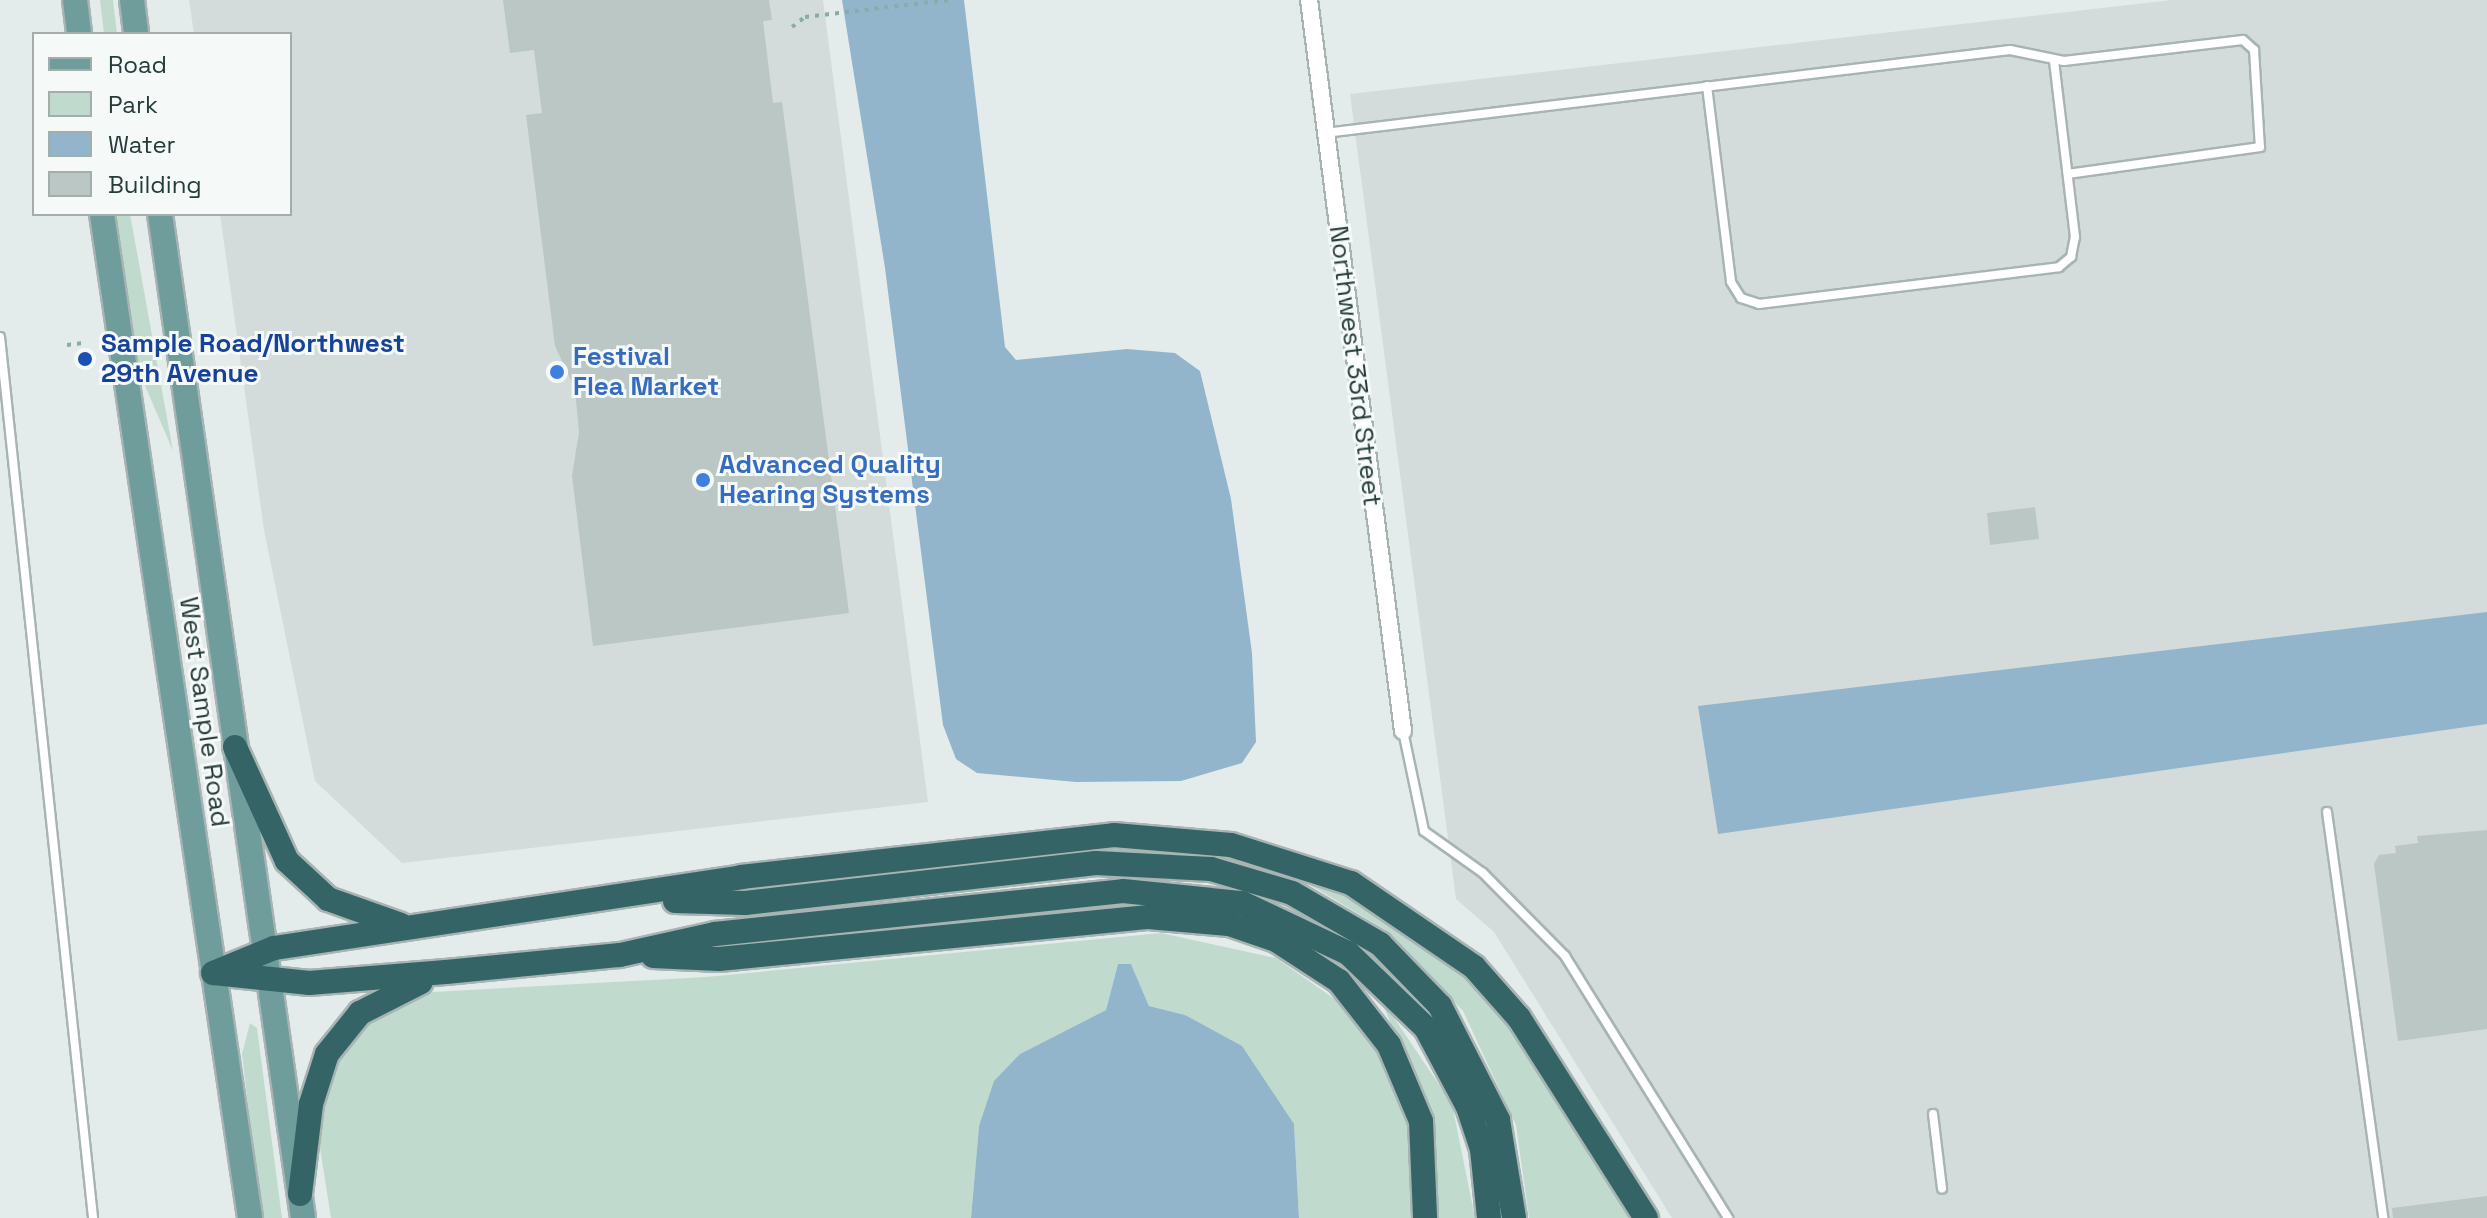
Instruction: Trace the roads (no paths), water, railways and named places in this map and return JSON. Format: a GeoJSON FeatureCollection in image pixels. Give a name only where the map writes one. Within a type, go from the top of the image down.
{"type":"FeatureCollection","features":[{"type":"Feature","properties":{"kind":"highway"},"geometry":{"type":"LineString","coordinates":[[235,747],[272,836],[306,882],[349,909],[407,926]]}},
{"type":"Feature","properties":{"kind":"highway"},"geometry":{"type":"LineString","coordinates":[[213,973],[264,952],[407,926],[632,899],[741,877],[1114,835],[1208,842],[1289,860],[1400,909],[1474,967],[1519,1018],[1646,1218]]}},
{"type":"Feature","properties":{"kind":"highway"},"geometry":{"type":"LineString","coordinates":[[632,899],[745,903],[1096,863],[1211,869],[1292,893],[1380,944],[1440,1006],[1498,1120],[1514,1218]]}},
{"type":"Feature","properties":{"kind":"highway"},"geometry":{"type":"LineString","coordinates":[[213,973],[268,980],[446,972],[620,955],[715,934],[1072,895],[1171,892],[1242,903],[1348,953],[1426,1028],[1468,1107],[1489,1218]]}},
{"type":"Feature","properties":{"kind":"highway"},"geometry":{"type":"LineString","coordinates":[[620,955],[719,959],[1149,917],[1229,924],[1310,957],[1389,1045],[1421,1121],[1425,1218]]}},
{"type":"Feature","properties":{"kind":"highway"},"geometry":{"type":"LineString","coordinates":[[301,1206],[313,1093],[327,1054],[379,998],[446,972]]}},
{"type":"Feature","properties":{"kind":"main road"},"geometry":{"type":"LineString","coordinates":[[75,0],[79,32]]}},
{"type":"Feature","properties":{"kind":"main road"},"geometry":{"type":"LineString","coordinates":[[132,0],[136,32]]}},
{"type":"Feature","properties":{"kind":"main road","name":"West Sample Road"},"geometry":{"type":"LineString","coordinates":[[102,216],[250,1218]]}},
{"type":"Feature","properties":{"kind":"main road","name":"West Sample Road"},"geometry":{"type":"LineString","coordinates":[[160,216],[301,1206]]}},
{"type":"Feature","properties":{"kind":"street","name":"Northwest 33rd Street"},"geometry":{"type":"LineString","coordinates":[[1309,0],[1403,731]]}},
{"type":"Feature","properties":{"kind":"lane"},"geometry":{"type":"LineString","coordinates":[[1325,133],[2010,50],[2054,60],[2243,40],[2254,50],[2260,147],[2069,179]]}},
{"type":"Feature","properties":{"kind":"lane"},"geometry":{"type":"LineString","coordinates":[[1707,86],[1731,282],[1741,298],[1759,304],[2059,267],[2071,257],[2075,237],[2054,60]]}},
{"type":"Feature","properties":{"kind":"lane"},"geometry":{"type":"LineString","coordinates":[[0,337],[93,1218]]}},
{"type":"Feature","properties":{"kind":"lane"},"geometry":{"type":"LineString","coordinates":[[1403,731],[1424,831],[1483,873],[1565,956],[1728,1218]]}},
{"type":"Feature","properties":{"kind":"lane"},"geometry":{"type":"LineString","coordinates":[[2327,812],[2383,1218]]}},
{"type":"Feature","properties":{"kind":"lane"},"geometry":{"type":"LineString","coordinates":[[1933,1114],[1942,1188]]}},
{"type":"Feature","properties":{"kind":"water"},"geometry":{"type":"Polygon","coordinates":[[[842,0],[964,0],[1005,347],[1016,360],[1127,349],[1175,353],[1200,371],[1231,499],[1252,653],[1256,742],[1242,763],[1181,781],[1076,782],[977,773],[956,759],[943,725],[885,268],[842,0]]]}},
{"type":"Feature","properties":{"kind":"water"},"geometry":{"type":"Polygon","coordinates":[[[2487,612],[2487,724],[1718,834],[1698,706],[2487,612]]]}},
{"type":"Feature","properties":{"kind":"water"},"geometry":{"type":"Polygon","coordinates":[[[1118,964],[1131,964],[1149,1006],[1185,1015],[1242,1046],[1294,1124],[1299,1218],[971,1218],[979,1126],[994,1081],[1020,1054],[1106,1010],[1118,964]]]}},
{"type":"Feature","properties":{"kind":"place","name":"Sample Road/Northwest 29th Avenue"},"geometry":{"type":"Point","coordinates":[85,359]}},
{"type":"Feature","properties":{"kind":"place","name":"Festival Flea Market"},"geometry":{"type":"Point","coordinates":[557,372]}},
{"type":"Feature","properties":{"kind":"place","name":"Advanced Quality Hearing Systems"},"geometry":{"type":"Point","coordinates":[703,480]}}]}
